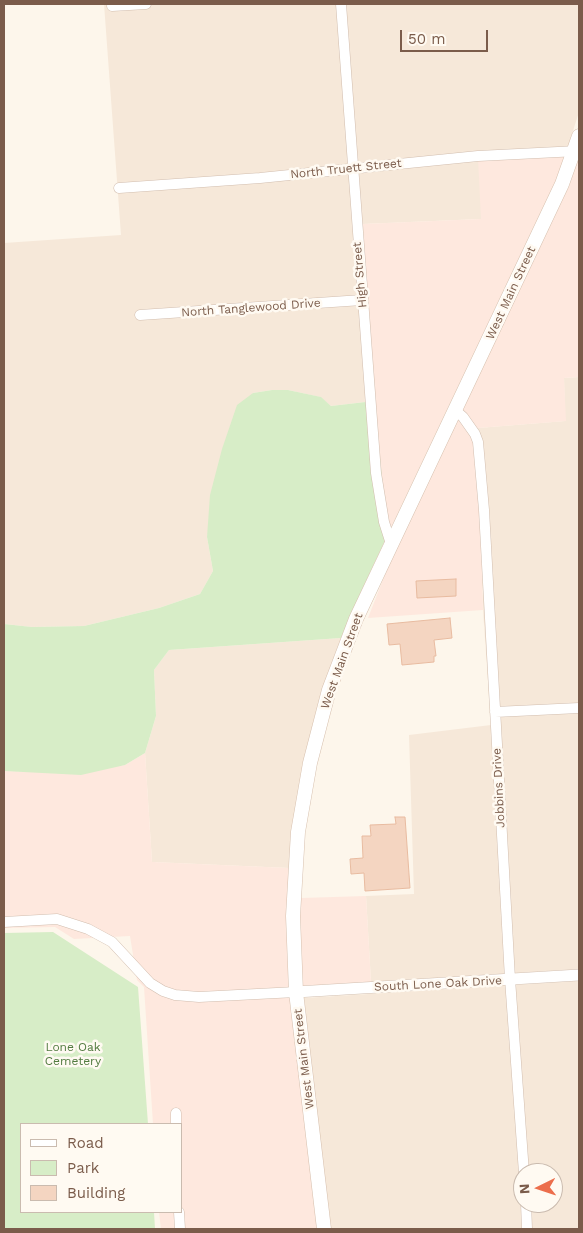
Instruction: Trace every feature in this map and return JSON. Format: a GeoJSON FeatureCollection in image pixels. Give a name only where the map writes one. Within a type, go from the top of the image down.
{"type":"FeatureCollection","features":[{"type":"Feature","properties":{"kind":"main road","name":"West Main Street"},"geometry":{"type":"LineString","coordinates":[[324,1229],[296,992],[293,916],[298,832],[310,763],[329,690],[343,650],[366,596],[562,184],[577,151],[579,136]]}},
{"type":"Feature","properties":{"kind":"street"},"geometry":{"type":"LineString","coordinates":[[112,6],[146,4]]}},
{"type":"Feature","properties":{"kind":"street","name":"High Street"},"geometry":{"type":"LineString","coordinates":[[341,4],[376,473],[384,522],[391,544]]}},
{"type":"Feature","properties":{"kind":"street","name":"North Truett Street"},"geometry":{"type":"LineString","coordinates":[[119,188],[260,178],[478,156],[577,151]]}},
{"type":"Feature","properties":{"kind":"street","name":"North Tanglewood Drive"},"geometry":{"type":"LineString","coordinates":[[140,315],[362,300]]}},
{"type":"Feature","properties":{"kind":"street","name":"Jobbins Drive"},"geometry":{"type":"LineString","coordinates":[[455,410],[463,417],[475,434],[478,442],[510,979],[523,1163]]}},
{"type":"Feature","properties":{"kind":"street"},"geometry":{"type":"LineString","coordinates":[[495,712],[579,708]]}},
{"type":"Feature","properties":{"kind":"street"},"geometry":{"type":"LineString","coordinates":[[4,922],[57,919],[88,929],[112,942],[150,984],[163,991],[175,994],[199,997],[296,992]]}},
{"type":"Feature","properties":{"kind":"street","name":"South Lone Oak Drive"},"geometry":{"type":"LineString","coordinates":[[296,992],[579,975]]}},
{"type":"Feature","properties":{"kind":"street"},"geometry":{"type":"LineString","coordinates":[[176,1113],[176,1123]]}},
{"type":"Feature","properties":{"kind":"street"},"geometry":{"type":"LineString","coordinates":[[179,1213],[180,1229]]}},
{"type":"Feature","properties":{"kind":"street"},"geometry":{"type":"LineString","coordinates":[[526,1213],[527,1229]]}},
{"type":"Feature","properties":{"kind":"shaded area"},"geometry":{"type":"Polygon","coordinates":[[[104,4],[579,4],[579,112],[565,156],[481,219],[363,224],[374,401],[331,406],[320,397],[288,390],[253,393],[207,537],[213,571],[200,594],[159,608],[84,626],[32,627],[4,624],[4,243],[121,235],[104,4]]]}},
{"type":"Feature","properties":{"kind":"shaded area"},"geometry":{"type":"Polygon","coordinates":[[[565,156],[557,178],[388,534],[374,401],[363,224],[481,219],[478,158],[565,156]]]}},
{"type":"Feature","properties":{"kind":"shaded area"},"geometry":{"type":"Polygon","coordinates":[[[579,157],[579,377],[564,378],[566,421],[478,428],[483,610],[368,618],[391,559],[569,186],[579,157]]]}},
{"type":"Feature","properties":{"kind":"shaded area"},"geometry":{"type":"Polygon","coordinates":[[[579,377],[579,969],[371,982],[366,896],[414,894],[409,735],[491,725],[483,610],[478,428],[565,421],[564,378],[579,377]]]}},
{"type":"Feature","properties":{"kind":"shaded area"},"geometry":{"type":"Polygon","coordinates":[[[341,638],[322,689],[303,762],[292,831],[289,868],[152,862],[145,753],[156,716],[154,670],[169,650],[341,638]]]}},
{"type":"Feature","properties":{"kind":"shaded area"},"geometry":{"type":"Polygon","coordinates":[[[145,753],[152,862],[289,868],[287,916],[290,999],[317,1229],[161,1229],[159,1213],[182,1213],[182,1123],[153,1123],[144,987],[137,980],[130,936],[74,939],[55,927],[4,928],[4,771],[42,772],[125,765],[145,753]]]}},
{"type":"Feature","properties":{"kind":"shaded area"},"geometry":{"type":"Polygon","coordinates":[[[366,896],[371,982],[302,986],[301,898],[366,896]]]}},
{"type":"Feature","properties":{"kind":"shaded area"},"geometry":{"type":"Polygon","coordinates":[[[579,981],[579,1229],[331,1229],[304,998],[579,981]]]}},
{"type":"Feature","properties":{"kind":"green space"},"geometry":{"type":"Polygon","coordinates":[[[288,390],[321,397],[331,406],[374,401],[388,534],[341,638],[169,650],[154,670],[156,716],[145,753],[125,765],[81,775],[4,771],[4,624],[32,627],[84,626],[159,608],[200,594],[213,571],[207,537],[210,495],[222,449],[237,405],[253,393],[288,390]]]}},
{"type":"Feature","properties":{"kind":"green space","name":"Lone Oak Cemetery"},"geometry":{"type":"Polygon","coordinates":[[[53,932],[138,987],[148,1123],[20,1123],[20,1213],[154,1213],[155,1229],[4,1229],[4,933],[53,932]]]}},
{"type":"Feature","properties":{"kind":"building"},"geometry":{"type":"Polygon","coordinates":[[[456,579],[456,596],[417,598],[416,581],[456,579]]]}},
{"type":"Feature","properties":{"kind":"building"},"geometry":{"type":"Polygon","coordinates":[[[450,618],[452,638],[434,640],[436,656],[434,656],[434,662],[402,665],[400,644],[389,645],[387,624],[450,618]]]}},
{"type":"Feature","properties":{"kind":"building"},"geometry":{"type":"Polygon","coordinates":[[[395,817],[405,817],[410,888],[365,891],[364,873],[351,874],[350,859],[363,858],[362,836],[371,836],[370,825],[396,824],[395,817]]]}}]}
